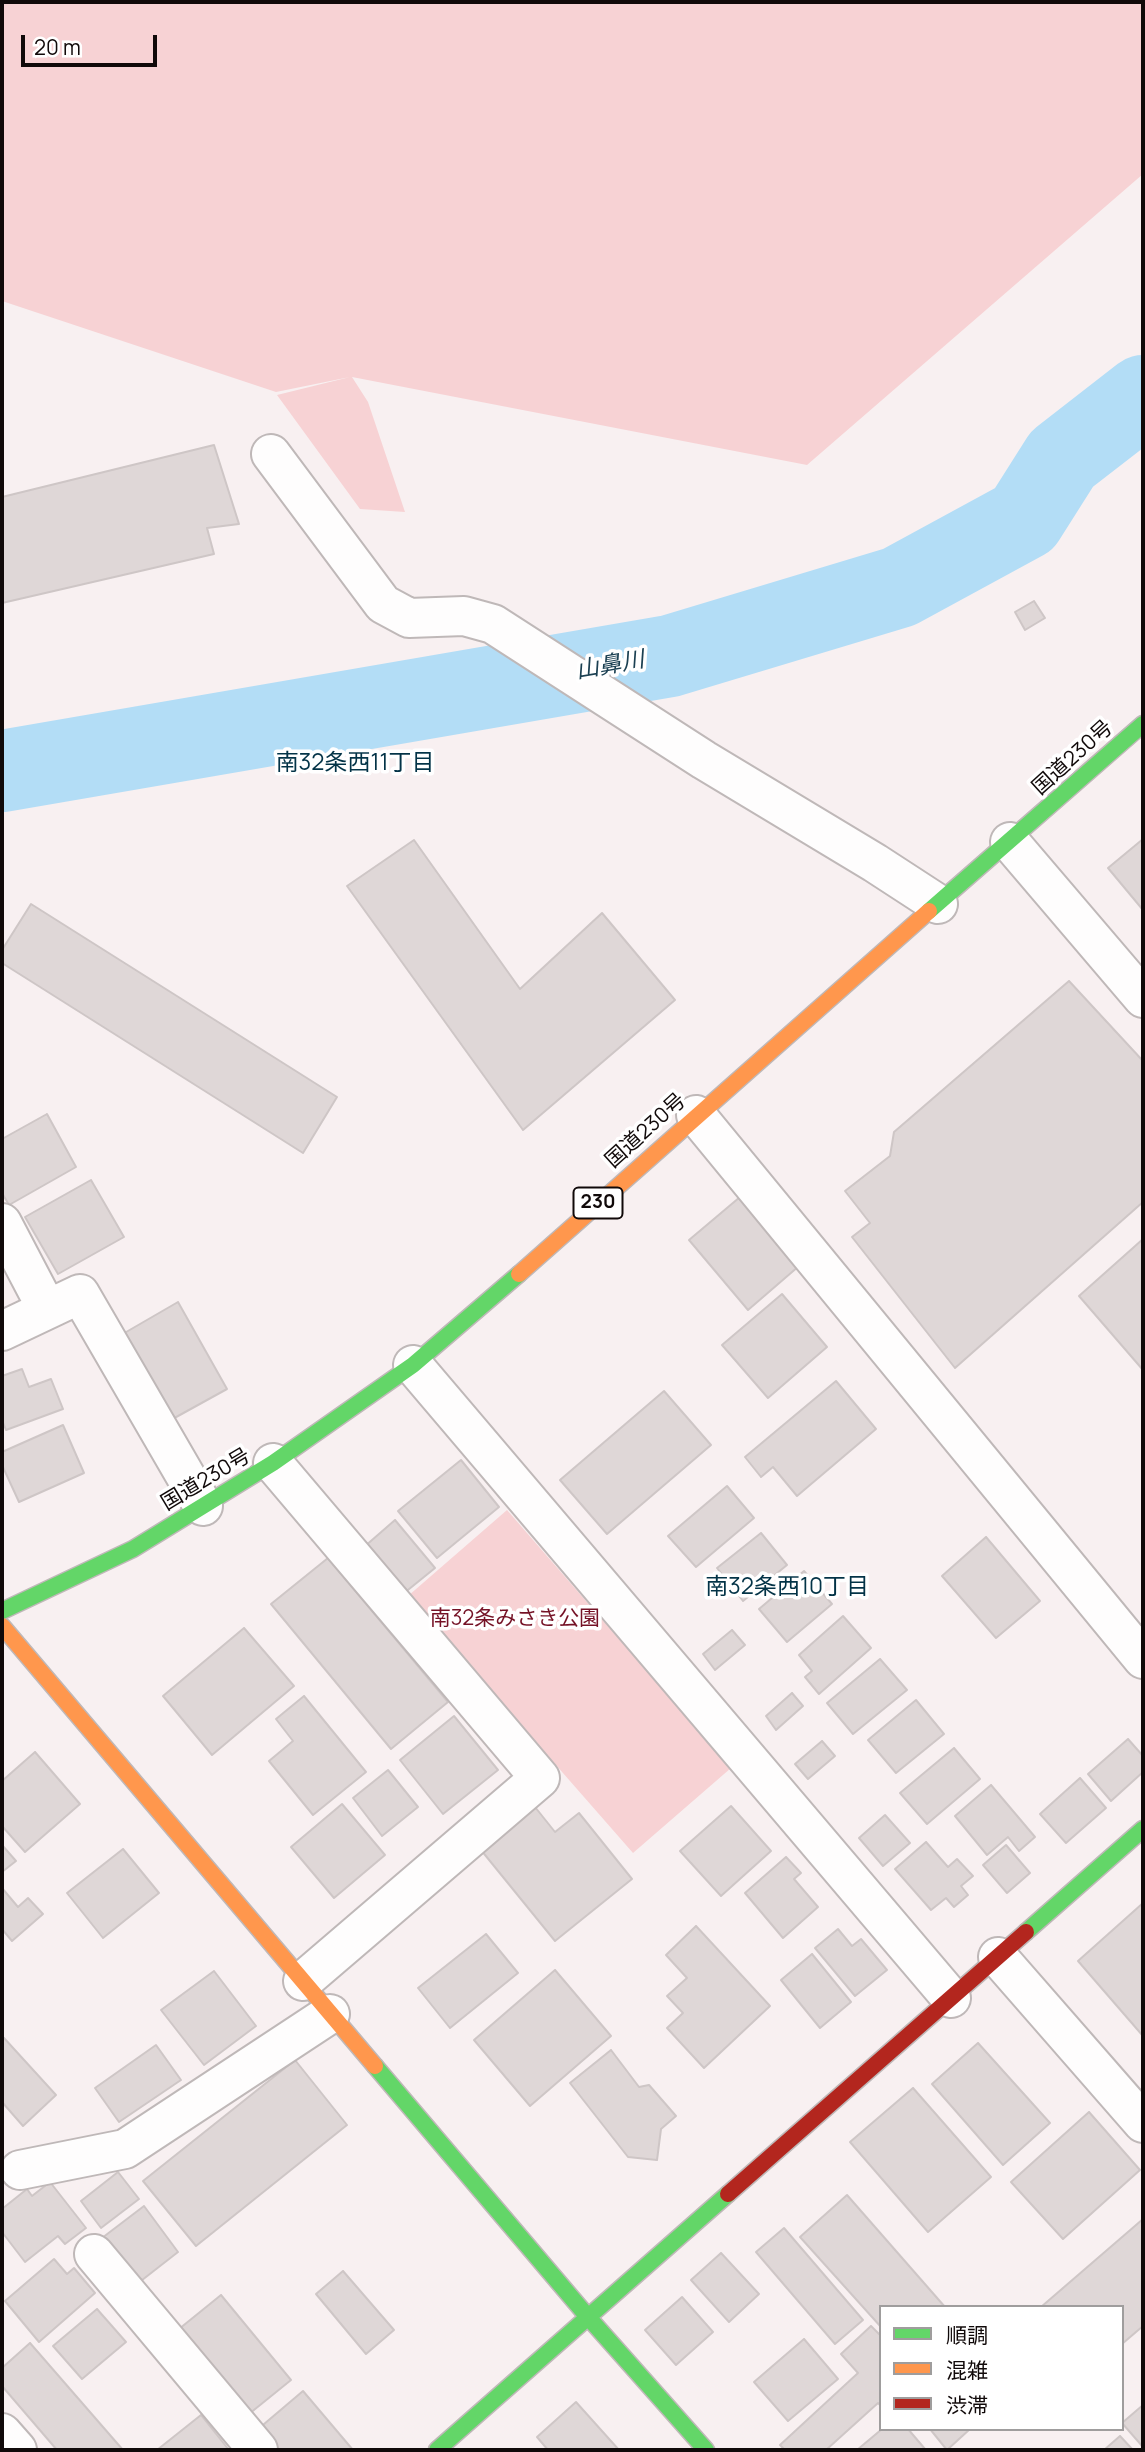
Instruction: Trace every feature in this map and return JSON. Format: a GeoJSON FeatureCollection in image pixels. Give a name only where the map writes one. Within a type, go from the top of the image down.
{"type":"FeatureCollection","features":[{"type":"Feature","properties":{"kind":"main road","name":"国道230号"},"geometry":{"type":"LineString","coordinates":[[2,1611],[133,1549],[273,1463],[413,1365],[1143,724]]}},
{"type":"Feature","properties":{"kind":"main road"},"geometry":{"type":"LineString","coordinates":[[2,1626],[588,2317],[706,2450]]}},
{"type":"Feature","properties":{"kind":"main road"},"geometry":{"type":"LineString","coordinates":[[438,2450],[1143,1829]]}},
{"type":"Feature","properties":{"kind":"street"},"geometry":{"type":"LineString","coordinates":[[271,454],[383,604],[409,618],[464,616],[493,624],[704,760],[938,904]]}},
{"type":"Feature","properties":{"kind":"street"},"geometry":{"type":"LineString","coordinates":[[1010,842],[1143,998]]}},
{"type":"Feature","properties":{"kind":"street"},"geometry":{"type":"LineString","coordinates":[[696,1115],[1143,1659]]}},
{"type":"Feature","properties":{"kind":"street"},"geometry":{"type":"LineString","coordinates":[[2,1223],[47,1310]]}},
{"type":"Feature","properties":{"kind":"street"},"geometry":{"type":"LineString","coordinates":[[2,1331],[80,1294],[203,1506]]}},
{"type":"Feature","properties":{"kind":"street"},"geometry":{"type":"LineString","coordinates":[[413,1365],[951,1998]]}},
{"type":"Feature","properties":{"kind":"street"},"geometry":{"type":"LineString","coordinates":[[273,1463],[540,1778],[303,1981]]}},
{"type":"Feature","properties":{"kind":"street"},"geometry":{"type":"LineString","coordinates":[[998,1957],[1143,2123]]}},
{"type":"Feature","properties":{"kind":"street"},"geometry":{"type":"LineString","coordinates":[[20,2170],[125,2148],[330,2014]]}},
{"type":"Feature","properties":{"kind":"street"},"geometry":{"type":"LineString","coordinates":[[94,2254],[258,2450]]}},
{"type":"Feature","properties":{"kind":"street"},"geometry":{"type":"LineString","coordinates":[[2,2433],[17,2450]]}},
{"type":"Feature","properties":{"kind":"green space"},"geometry":{"type":"Polygon","coordinates":[[[2,2],[1143,2],[1143,174],[807,465],[352,377],[368,402],[405,512],[360,509],[277,395],[350,377],[276,392],[2,301],[2,2]]]}},
{"type":"Feature","properties":{"kind":"green space","name":"南32条みさき公園"},"geometry":{"type":"Polygon","coordinates":[[[507,1510],[731,1768],[633,1853],[408,1596],[507,1510]]]}},
{"type":"Feature","properties":{"kind":"building"},"geometry":{"type":"Polygon","coordinates":[[[214,445],[239,524],[207,528],[214,554],[2,603],[2,497],[214,445]]]}},
{"type":"Feature","properties":{"kind":"building"},"geometry":{"type":"Polygon","coordinates":[[[1034,601],[1045,618],[1025,630],[1015,612],[1034,601]]]}},
{"type":"Feature","properties":{"kind":"building"},"geometry":{"type":"Polygon","coordinates":[[[1143,839],[1143,910],[1108,868],[1143,839]]]}},
{"type":"Feature","properties":{"kind":"building"},"geometry":{"type":"Polygon","coordinates":[[[414,840],[520,989],[602,913],[675,1000],[523,1130],[347,886],[414,840]]]}},
{"type":"Feature","properties":{"kind":"building"},"geometry":{"type":"Polygon","coordinates":[[[31,904],[337,1097],[303,1153],[2,963],[2,950],[31,904]]]}},
{"type":"Feature","properties":{"kind":"building"},"geometry":{"type":"Polygon","coordinates":[[[1069,981],[1143,1061],[1143,1202],[955,1368],[852,1237],[870,1223],[845,1191],[890,1156],[894,1132],[1069,981]]]}},
{"type":"Feature","properties":{"kind":"building"},"geometry":{"type":"Polygon","coordinates":[[[47,1114],[76,1167],[9,1205],[2,1193],[2,1139],[47,1114]]]}},
{"type":"Feature","properties":{"kind":"building"},"geometry":{"type":"Polygon","coordinates":[[[91,1180],[124,1237],[58,1274],[25,1217],[91,1180]]]}},
{"type":"Feature","properties":{"kind":"building"},"geometry":{"type":"Polygon","coordinates":[[[740,1197],[799,1266],[748,1310],[689,1240],[740,1197]]]}},
{"type":"Feature","properties":{"kind":"building"},"geometry":{"type":"Polygon","coordinates":[[[1143,1239],[1143,1370],[1079,1296],[1143,1239]]]}},
{"type":"Feature","properties":{"kind":"building"},"geometry":{"type":"Polygon","coordinates":[[[782,1294],[827,1347],[768,1398],[722,1345],[782,1294]]]}},
{"type":"Feature","properties":{"kind":"building"},"geometry":{"type":"Polygon","coordinates":[[[178,1302],[227,1389],[169,1421],[121,1335],[178,1302]]]}},
{"type":"Feature","properties":{"kind":"building"},"geometry":{"type":"Polygon","coordinates":[[[22,1369],[29,1387],[51,1379],[63,1409],[6,1430],[2,1420],[2,1376],[22,1369]]]}},
{"type":"Feature","properties":{"kind":"building"},"geometry":{"type":"Polygon","coordinates":[[[836,1381],[876,1429],[797,1496],[773,1467],[761,1477],[745,1457],[836,1381]]]}},
{"type":"Feature","properties":{"kind":"building"},"geometry":{"type":"Polygon","coordinates":[[[664,1391],[711,1445],[607,1534],[560,1480],[664,1391]]]}},
{"type":"Feature","properties":{"kind":"building"},"geometry":{"type":"Polygon","coordinates":[[[63,1425],[84,1473],[19,1502],[2,1465],[2,1452],[63,1425]]]}},
{"type":"Feature","properties":{"kind":"building"},"geometry":{"type":"Polygon","coordinates":[[[461,1460],[499,1507],[437,1558],[398,1511],[461,1460]]]}},
{"type":"Feature","properties":{"kind":"building"},"geometry":{"type":"Polygon","coordinates":[[[727,1486],[754,1518],[696,1567],[668,1536],[727,1486]]]}},
{"type":"Feature","properties":{"kind":"building"},"geometry":{"type":"Polygon","coordinates":[[[395,1520],[435,1568],[403,1594],[364,1547],[395,1520]]]}},
{"type":"Feature","properties":{"kind":"building"},"geometry":{"type":"Polygon","coordinates":[[[761,1533],[787,1565],[743,1601],[717,1568],[761,1533]]]}},
{"type":"Feature","properties":{"kind":"building"},"geometry":{"type":"Polygon","coordinates":[[[986,1537],[1040,1601],[996,1638],[942,1576],[986,1537]]]}},
{"type":"Feature","properties":{"kind":"building"},"geometry":{"type":"Polygon","coordinates":[[[328,1558],[448,1702],[391,1749],[271,1604],[328,1558]]]}},
{"type":"Feature","properties":{"kind":"building"},"geometry":{"type":"Polygon","coordinates":[[[804,1571],[832,1604],[787,1642],[759,1609],[804,1571]]]}},
{"type":"Feature","properties":{"kind":"building"},"geometry":{"type":"Polygon","coordinates":[[[843,1616],[871,1648],[819,1694],[805,1677],[812,1671],[799,1655],[843,1616]]]}},
{"type":"Feature","properties":{"kind":"building"},"geometry":{"type":"Polygon","coordinates":[[[244,1628],[294,1686],[212,1755],[163,1696],[244,1628]]]}},
{"type":"Feature","properties":{"kind":"building"},"geometry":{"type":"Polygon","coordinates":[[[732,1630],[745,1645],[715,1670],[703,1654],[732,1630]]]}},
{"type":"Feature","properties":{"kind":"building"},"geometry":{"type":"Polygon","coordinates":[[[880,1659],[907,1690],[853,1734],[827,1703],[880,1659]]]}},
{"type":"Feature","properties":{"kind":"building"},"geometry":{"type":"Polygon","coordinates":[[[792,1693],[803,1706],[776,1730],[766,1716],[792,1693]]]}},
{"type":"Feature","properties":{"kind":"building"},"geometry":{"type":"Polygon","coordinates":[[[304,1696],[366,1772],[313,1815],[269,1761],[293,1741],[276,1719],[304,1696]]]}},
{"type":"Feature","properties":{"kind":"building"},"geometry":{"type":"Polygon","coordinates":[[[916,1700],[944,1734],[896,1773],[868,1740],[916,1700]]]}},
{"type":"Feature","properties":{"kind":"building"},"geometry":{"type":"Polygon","coordinates":[[[454,1716],[498,1770],[443,1814],[400,1760],[454,1716]]]}},
{"type":"Feature","properties":{"kind":"building"},"geometry":{"type":"Polygon","coordinates":[[[1128,1739],[1143,1756],[1143,1772],[1111,1801],[1088,1774],[1128,1739]]]}},
{"type":"Feature","properties":{"kind":"building"},"geometry":{"type":"Polygon","coordinates":[[[822,1741],[835,1756],[808,1779],[795,1764],[822,1741]]]}},
{"type":"Feature","properties":{"kind":"building"},"geometry":{"type":"Polygon","coordinates":[[[954,1748],[980,1779],[927,1824],[900,1793],[954,1748]]]}},
{"type":"Feature","properties":{"kind":"building"},"geometry":{"type":"Polygon","coordinates":[[[35,1752],[80,1804],[25,1852],[2,1826],[2,1781],[35,1752]]]}},
{"type":"Feature","properties":{"kind":"building"},"geometry":{"type":"Polygon","coordinates":[[[388,1770],[418,1807],[382,1836],[353,1798],[388,1770]]]}},
{"type":"Feature","properties":{"kind":"building"},"geometry":{"type":"Polygon","coordinates":[[[1080,1778],[1106,1808],[1066,1843],[1040,1814],[1080,1778]]]}},
{"type":"Feature","properties":{"kind":"building"},"geometry":{"type":"Polygon","coordinates":[[[991,1785],[1035,1837],[1019,1851],[1008,1837],[987,1855],[955,1816],[991,1785]]]}},
{"type":"Feature","properties":{"kind":"building"},"geometry":{"type":"Polygon","coordinates":[[[342,1804],[385,1855],[334,1898],[291,1847],[342,1804]]]}},
{"type":"Feature","properties":{"kind":"building"},"geometry":{"type":"Polygon","coordinates":[[[731,1806],[771,1851],[721,1896],[680,1851],[731,1806]]]}},
{"type":"Feature","properties":{"kind":"building"},"geometry":{"type":"Polygon","coordinates":[[[535,1807],[555,1832],[579,1813],[632,1879],[555,1941],[481,1850],[535,1807]]]}},
{"type":"Feature","properties":{"kind":"building"},"geometry":{"type":"Polygon","coordinates":[[[885,1815],[910,1843],[883,1866],[859,1838],[885,1815]]]}},
{"type":"Feature","properties":{"kind":"building"},"geometry":{"type":"Polygon","coordinates":[[[926,1842],[948,1867],[957,1859],[973,1876],[961,1886],[968,1895],[954,1907],[946,1898],[931,1910],[895,1869],[926,1842]]]}},
{"type":"Feature","properties":{"kind":"building"},"geometry":{"type":"Polygon","coordinates":[[[2,1845],[16,1861],[2,1872],[2,1845]]]}},
{"type":"Feature","properties":{"kind":"building"},"geometry":{"type":"Polygon","coordinates":[[[1006,1845],[1030,1873],[1007,1893],[983,1865],[1006,1845]]]}},
{"type":"Feature","properties":{"kind":"building"},"geometry":{"type":"Polygon","coordinates":[[[123,1849],[159,1893],[103,1938],[67,1893],[123,1849]]]}},
{"type":"Feature","properties":{"kind":"building"},"geometry":{"type":"Polygon","coordinates":[[[786,1857],[801,1873],[794,1879],[818,1907],[783,1938],[745,1893],[786,1857]]]}},
{"type":"Feature","properties":{"kind":"building"},"geometry":{"type":"Polygon","coordinates":[[[2,1888],[18,1907],[28,1898],[43,1914],[12,1941],[2,1929],[2,1888]]]}},
{"type":"Feature","properties":{"kind":"building"},"geometry":{"type":"Polygon","coordinates":[[[1143,1903],[1143,2036],[1078,1961],[1143,1903]]]}},
{"type":"Feature","properties":{"kind":"building"},"geometry":{"type":"Polygon","coordinates":[[[696,1926],[770,2006],[704,2068],[667,2028],[683,2013],[667,1996],[687,1978],[666,1955],[696,1926]]]}},
{"type":"Feature","properties":{"kind":"building"},"geometry":{"type":"Polygon","coordinates":[[[838,1929],[852,1946],[861,1939],[887,1970],[855,1996],[815,1948],[838,1929]]]}},
{"type":"Feature","properties":{"kind":"building"},"geometry":{"type":"Polygon","coordinates":[[[486,1934],[518,1973],[450,2028],[418,1988],[486,1934]]]}},
{"type":"Feature","properties":{"kind":"building"},"geometry":{"type":"Polygon","coordinates":[[[812,1954],[851,2002],[820,2028],[781,1980],[812,1954]]]}},
{"type":"Feature","properties":{"kind":"building"},"geometry":{"type":"Polygon","coordinates":[[[555,1970],[611,2036],[530,2106],[474,2040],[555,1970]]]}},
{"type":"Feature","properties":{"kind":"building"},"geometry":{"type":"Polygon","coordinates":[[[214,1971],[256,2026],[204,2065],[161,2010],[214,1971]]]}},
{"type":"Feature","properties":{"kind":"building"},"geometry":{"type":"Polygon","coordinates":[[[4,2038],[56,2095],[23,2126],[2,2102],[4,2038]]]}},
{"type":"Feature","properties":{"kind":"building"},"geometry":{"type":"Polygon","coordinates":[[[978,2043],[1050,2123],[1003,2165],[932,2084],[978,2043]]]}},
{"type":"Feature","properties":{"kind":"building"},"geometry":{"type":"Polygon","coordinates":[[[156,2045],[181,2080],[119,2122],[95,2088],[156,2045]]]}},
{"type":"Feature","properties":{"kind":"building"},"geometry":{"type":"Polygon","coordinates":[[[611,2050],[639,2087],[649,2085],[676,2116],[661,2129],[657,2160],[628,2157],[570,2083],[611,2050]]]}},
{"type":"Feature","properties":{"kind":"building"},"geometry":{"type":"Polygon","coordinates":[[[295,2060],[347,2125],[196,2246],[143,2181],[295,2060]]]}},
{"type":"Feature","properties":{"kind":"building"},"geometry":{"type":"Polygon","coordinates":[[[913,2088],[991,2177],[928,2232],[850,2142],[913,2088]]]}},
{"type":"Feature","properties":{"kind":"building"},"geometry":{"type":"Polygon","coordinates":[[[1089,2112],[1140,2170],[1063,2239],[1011,2182],[1089,2112]]]}},
{"type":"Feature","properties":{"kind":"building"},"geometry":{"type":"Polygon","coordinates":[[[118,2172],[139,2199],[101,2228],[81,2201],[118,2172]]]}},
{"type":"Feature","properties":{"kind":"building"},"geometry":{"type":"Polygon","coordinates":[[[50,2182],[86,2228],[65,2244],[58,2236],[25,2262],[2,2232],[2,2209],[27,2189],[32,2196],[50,2182]]]}},
{"type":"Feature","properties":{"kind":"building"},"geometry":{"type":"Polygon","coordinates":[[[847,2195],[943,2305],[879,2305],[879,2325],[800,2237],[847,2195]]]}},
{"type":"Feature","properties":{"kind":"building"},"geometry":{"type":"Polygon","coordinates":[[[144,2206],[178,2252],[137,2284],[102,2238],[144,2206]]]}},
{"type":"Feature","properties":{"kind":"building"},"geometry":{"type":"Polygon","coordinates":[[[1143,2219],[1143,2326],[1124,2342],[1124,2305],[1043,2305],[1143,2219]]]}},
{"type":"Feature","properties":{"kind":"building"},"geometry":{"type":"Polygon","coordinates":[[[784,2228],[863,2320],[835,2344],[756,2252],[784,2228]]]}},
{"type":"Feature","properties":{"kind":"building"},"geometry":{"type":"Polygon","coordinates":[[[721,2253],[759,2294],[729,2322],[691,2280],[721,2253]]]}},
{"type":"Feature","properties":{"kind":"building"},"geometry":{"type":"Polygon","coordinates":[[[54,2259],[67,2274],[74,2268],[95,2293],[39,2342],[5,2301],[54,2259]]]}},
{"type":"Feature","properties":{"kind":"building"},"geometry":{"type":"Polygon","coordinates":[[[343,2271],[394,2330],[366,2354],[316,2294],[343,2271]]]}},
{"type":"Feature","properties":{"kind":"building"},"geometry":{"type":"Polygon","coordinates":[[[221,2295],[291,2380],[249,2414],[179,2329],[221,2295]]]}},
{"type":"Feature","properties":{"kind":"building"},"geometry":{"type":"Polygon","coordinates":[[[682,2297],[713,2332],[676,2365],[645,2330],[682,2297]]]}},
{"type":"Feature","properties":{"kind":"building"},"geometry":{"type":"Polygon","coordinates":[[[97,2309],[126,2342],[82,2379],[53,2346],[97,2309]]]}},
{"type":"Feature","properties":{"kind":"building"},"geometry":{"type":"Polygon","coordinates":[[[871,2326],[879,2334],[879,2404],[826,2450],[785,2450],[780,2445],[858,2373],[841,2354],[871,2326]]]}},
{"type":"Feature","properties":{"kind":"building"},"geometry":{"type":"Polygon","coordinates":[[[804,2339],[838,2379],[788,2421],[754,2382],[804,2339]]]}},
{"type":"Feature","properties":{"kind":"building"},"geometry":{"type":"Polygon","coordinates":[[[30,2343],[123,2450],[57,2450],[2,2386],[2,2368],[30,2343]]]}},
{"type":"Feature","properties":{"kind":"building"},"geometry":{"type":"Polygon","coordinates":[[[303,2391],[353,2450],[274,2450],[257,2430],[303,2391]]]}},
{"type":"Feature","properties":{"kind":"building"},"geometry":{"type":"Polygon","coordinates":[[[576,2402],[619,2450],[548,2450],[537,2437],[576,2402]]]}},
{"type":"Feature","properties":{"kind":"building"},"geometry":{"type":"Polygon","coordinates":[[[1143,2405],[1143,2447],[1124,2425],[1124,2421],[1143,2405]]]}},
{"type":"Feature","properties":{"kind":"building"},"geometry":{"type":"Polygon","coordinates":[[[201,2415],[229,2450],[157,2450],[201,2415]]]}},
{"type":"Feature","properties":{"kind":"building"},"geometry":{"type":"Polygon","coordinates":[[[880,2431],[910,2431],[925,2449],[857,2450],[880,2431]]]}},
{"type":"Feature","properties":{"kind":"building"},"geometry":{"type":"Polygon","coordinates":[[[932,2431],[968,2431],[947,2450],[932,2431]]]}},
{"type":"Feature","properties":{"kind":"building"},"geometry":{"type":"Polygon","coordinates":[[[1120,2436],[1133,2450],[1104,2450],[1120,2436]]]}},
{"type":"Feature","properties":{"kind":"waterway","name":"山鼻川"},"geometry":{"type":"LineString","coordinates":[[2,771],[670,656],[899,587],[1024,519],[1062,459],[1143,396]]}},
{"type":"Feature","properties":{"kind":"traffic: fast"},"geometry":{"type":"LineString","coordinates":[[929,911],[1143,724]]}},
{"type":"Feature","properties":{"kind":"traffic: fast"},"geometry":{"type":"LineString","coordinates":[[2,1611],[133,1549],[273,1463],[413,1365],[519,1274]]}},
{"type":"Feature","properties":{"kind":"traffic: fast"},"geometry":{"type":"LineString","coordinates":[[1026,1932],[1143,1829]]}},
{"type":"Feature","properties":{"kind":"traffic: fast"},"geometry":{"type":"LineString","coordinates":[[375,2066],[588,2317],[706,2450]]}},
{"type":"Feature","properties":{"kind":"traffic: fast"},"geometry":{"type":"LineString","coordinates":[[437,2450],[728,2194]]}},
{"type":"Feature","properties":{"kind":"traffic: slow"},"geometry":{"type":"LineString","coordinates":[[519,1274],[929,911]]}},
{"type":"Feature","properties":{"kind":"traffic: slow"},"geometry":{"type":"LineString","coordinates":[[2,1626],[375,2066]]}},
{"type":"Feature","properties":{"kind":"traffic: jam"},"geometry":{"type":"LineString","coordinates":[[728,2194],[1026,1932]]}},
{"type":"Feature","properties":{"kind":"district","name":"南32条西11丁目"},"geometry":{"type":"Point","coordinates":[355,764]}},
{"type":"Feature","properties":{"kind":"district","name":"南32条西10丁目"},"geometry":{"type":"Point","coordinates":[787,1588]}}]}
